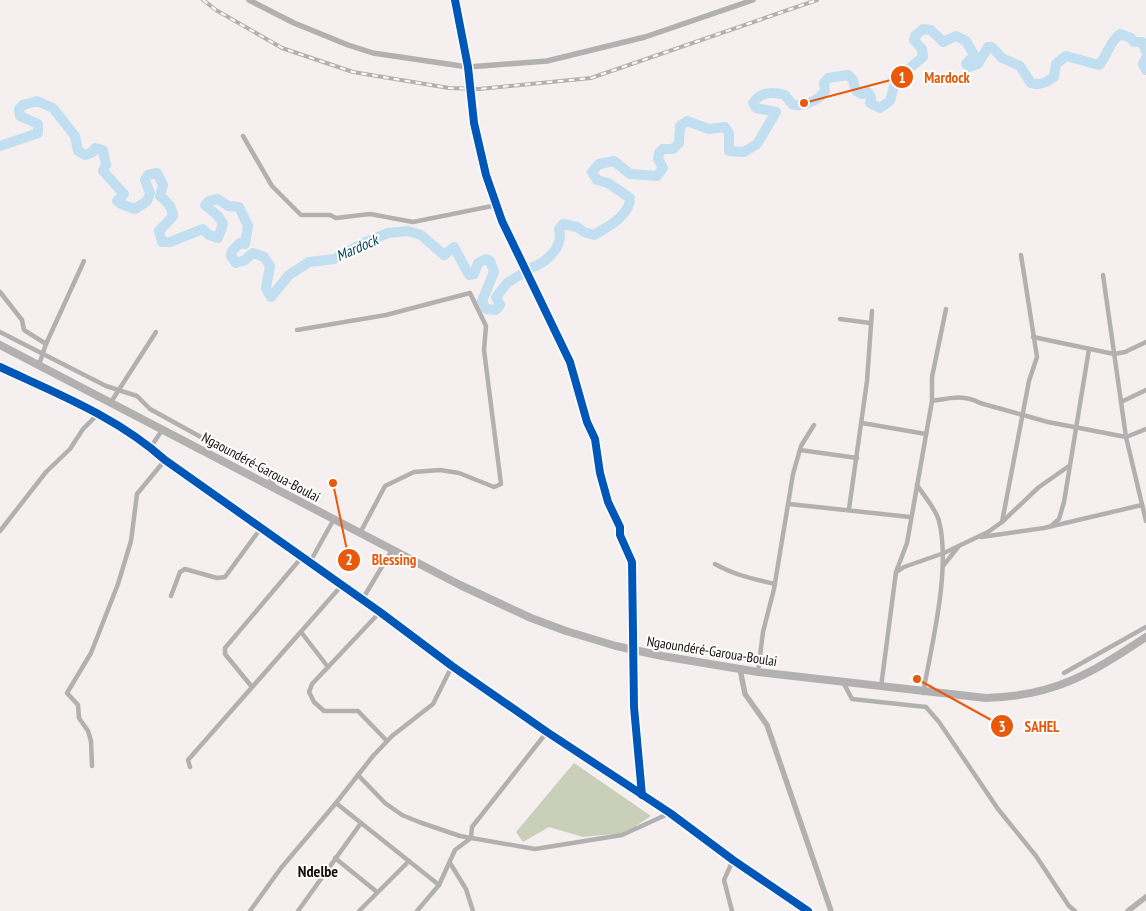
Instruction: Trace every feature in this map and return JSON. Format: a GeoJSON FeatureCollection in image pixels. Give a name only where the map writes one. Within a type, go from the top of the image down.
{"type":"FeatureCollection","features":[{"type":"Feature","properties":{"kind":"highway","name":"Ngaoundéré-Garoua-Boulai"},"geometry":{"type":"LineString","coordinates":[[0,345],[468,590],[531,618],[634,650],[758,672],[923,693],[986,698],[1013,697],[1044,692],[1069,683],[1095,670],[1146,637]]}},
{"type":"Feature","properties":{"kind":"street"},"geometry":{"type":"LineString","coordinates":[[249,0],[294,23],[348,45],[374,53],[468,67],[547,61],[645,37],[753,0]]}},
{"type":"Feature","properties":{"kind":"street"},"geometry":{"type":"LineString","coordinates":[[455,0],[468,67],[474,123],[486,174],[502,221],[561,338],[570,362],[587,422],[595,439],[600,472],[608,502],[620,527],[620,535],[632,562],[634,706],[642,795]]}},
{"type":"Feature","properties":{"kind":"street"},"geometry":{"type":"LineString","coordinates":[[243,136],[272,186],[301,215],[330,215],[336,218],[370,214],[413,222],[497,205]]}},
{"type":"Feature","properties":{"kind":"street"},"geometry":{"type":"LineString","coordinates":[[1002,522],[1029,381],[1037,357],[1021,255]]}},
{"type":"Feature","properties":{"kind":"street"},"geometry":{"type":"LineString","coordinates":[[39,365],[46,344],[84,261]]}},
{"type":"Feature","properties":{"kind":"street"},"geometry":{"type":"LineString","coordinates":[[1102,275],[1126,437],[1146,521]]}},
{"type":"Feature","properties":{"kind":"street"},"geometry":{"type":"LineString","coordinates":[[0,292],[22,320],[24,330],[46,344]]}},
{"type":"Feature","properties":{"kind":"street"},"geometry":{"type":"LineString","coordinates":[[297,330],[386,315],[470,293],[486,326],[484,350],[501,484],[494,487],[459,473],[440,470],[414,472],[385,486],[360,533]]}},
{"type":"Feature","properties":{"kind":"street"},"geometry":{"type":"LineString","coordinates":[[881,688],[896,572],[907,543],[910,516],[932,400],[932,377],[946,309]]}},
{"type":"Feature","properties":{"kind":"street"},"geometry":{"type":"LineString","coordinates":[[849,509],[862,424],[872,311]]}},
{"type":"Feature","properties":{"kind":"street"},"geometry":{"type":"LineString","coordinates":[[840,319],[870,323]]}},
{"type":"Feature","properties":{"kind":"street"},"geometry":{"type":"LineString","coordinates":[[0,332],[118,390],[134,394],[150,409],[208,441],[226,447],[268,474],[275,488]]}},
{"type":"Feature","properties":{"kind":"street"},"geometry":{"type":"LineString","coordinates":[[111,402],[156,332]]}},
{"type":"Feature","properties":{"kind":"street"},"geometry":{"type":"LineString","coordinates":[[1033,337],[1114,354],[1124,352],[1146,342]]}},
{"type":"Feature","properties":{"kind":"street"},"geometry":{"type":"LineString","coordinates":[[1051,526],[1059,519],[1064,502],[1089,349]]}},
{"type":"Feature","properties":{"kind":"street"},"geometry":{"type":"LineString","coordinates":[[0,367],[74,400],[151,447],[165,460],[380,612],[452,666],[547,732],[670,813],[732,860],[808,911]]}},
{"type":"Feature","properties":{"kind":"street"},"geometry":{"type":"LineString","coordinates":[[1121,402],[1146,390]]}},
{"type":"Feature","properties":{"kind":"street"},"geometry":{"type":"LineString","coordinates":[[932,400],[954,397],[971,398],[1023,415],[1126,437],[1146,429]]}},
{"type":"Feature","properties":{"kind":"street"},"geometry":{"type":"LineString","coordinates":[[0,531],[46,472],[70,449],[83,429],[97,415]]}},
{"type":"Feature","properties":{"kind":"street"},"geometry":{"type":"LineString","coordinates":[[758,672],[763,632],[775,584],[800,450],[814,424]]}},
{"type":"Feature","properties":{"kind":"street"},"geometry":{"type":"LineString","coordinates":[[862,424],[926,434]]}},
{"type":"Feature","properties":{"kind":"street"},"geometry":{"type":"LineString","coordinates":[[151,447],[162,430]]}},
{"type":"Feature","properties":{"kind":"street"},"geometry":{"type":"LineString","coordinates":[[800,450],[857,458]]}},
{"type":"Feature","properties":{"kind":"street"},"geometry":{"type":"LineString","coordinates":[[92,766],[90,756],[91,741],[88,730],[79,718],[78,705],[67,693],[91,653],[118,584],[132,541],[137,494],[165,460]]}},
{"type":"Feature","properties":{"kind":"street"},"geometry":{"type":"LineString","coordinates":[[896,572],[904,566],[944,553],[1002,522],[1038,487],[1069,466]]}},
{"type":"Feature","properties":{"kind":"street"},"geometry":{"type":"LineString","coordinates":[[917,485],[939,519],[944,553],[923,693]]}},
{"type":"Feature","properties":{"kind":"street"},"geometry":{"type":"LineString","coordinates":[[789,504],[910,516]]}},
{"type":"Feature","properties":{"kind":"street"},"geometry":{"type":"LineString","coordinates":[[976,537],[1051,526],[1142,505]]}},
{"type":"Feature","properties":{"kind":"street"},"geometry":{"type":"LineString","coordinates":[[310,562],[334,520]]}},
{"type":"Feature","properties":{"kind":"street"},"geometry":{"type":"LineString","coordinates":[[171,596],[180,572],[185,569],[217,578],[225,577],[261,528]]}},
{"type":"Feature","properties":{"kind":"street"},"geometry":{"type":"LineString","coordinates":[[943,567],[961,544]]}},
{"type":"Feature","properties":{"kind":"street"},"geometry":{"type":"LineString","coordinates":[[362,600],[392,550]]}},
{"type":"Feature","properties":{"kind":"street"},"geometry":{"type":"LineString","coordinates":[[252,687],[225,654],[225,648],[302,557]]}},
{"type":"Feature","properties":{"kind":"street"},"geometry":{"type":"LineString","coordinates":[[716,564],[727,571],[746,578],[775,584]]}},
{"type":"Feature","properties":{"kind":"street"},"geometry":{"type":"LineString","coordinates":[[190,767],[188,760],[342,585]]}},
{"type":"Feature","properties":{"kind":"street"},"geometry":{"type":"LineString","coordinates":[[380,612],[328,667],[310,688],[309,692],[314,702],[328,713],[352,710],[362,713],[387,740]]}},
{"type":"Feature","properties":{"kind":"street"},"geometry":{"type":"LineString","coordinates":[[1064,673],[1146,627]]}},
{"type":"Feature","properties":{"kind":"street"},"geometry":{"type":"LineString","coordinates":[[301,632],[328,667]]}},
{"type":"Feature","properties":{"kind":"street"},"geometry":{"type":"LineString","coordinates":[[250,911],[281,868],[336,804],[387,740],[433,704],[452,666]]}},
{"type":"Feature","properties":{"kind":"street"},"geometry":{"type":"LineString","coordinates":[[740,669],[745,694],[768,724],[831,911]]}},
{"type":"Feature","properties":{"kind":"street"},"geometry":{"type":"LineString","coordinates":[[843,682],[852,699],[926,707],[939,722],[998,809],[1036,856],[1068,906],[1075,911]]}},
{"type":"Feature","properties":{"kind":"street"},"geometry":{"type":"LineString","coordinates":[[417,911],[439,885],[455,850],[470,838],[472,827],[547,732]]}},
{"type":"Feature","properties":{"kind":"street"},"geometry":{"type":"LineString","coordinates":[[358,776],[385,803],[402,815],[470,838],[544,850],[622,835],[670,813]]}},
{"type":"Feature","properties":{"kind":"street"},"geometry":{"type":"LineString","coordinates":[[336,804],[439,885]]}},
{"type":"Feature","properties":{"kind":"street"},"geometry":{"type":"LineString","coordinates":[[298,911],[360,823]]}},
{"type":"Feature","properties":{"kind":"street"},"geometry":{"type":"LineString","coordinates":[[336,858],[377,892]]}},
{"type":"Feature","properties":{"kind":"street"},"geometry":{"type":"LineString","coordinates":[[732,860],[724,880],[732,911]]}},
{"type":"Feature","properties":{"kind":"street"},"geometry":{"type":"LineString","coordinates":[[359,911],[409,861]]}},
{"type":"Feature","properties":{"kind":"street"},"geometry":{"type":"LineString","coordinates":[[450,862],[466,889],[473,911]]}},
{"type":"Feature","properties":{"kind":"street"},"geometry":{"type":"LineString","coordinates":[[1128,911],[1146,897]]}},
{"type":"Feature","properties":{"kind":"green space"},"geometry":{"type":"Polygon","coordinates":[[[574,763],[651,816],[625,833],[583,837],[549,827],[523,842],[516,832],[574,763]]]}},
{"type":"Feature","properties":{"kind":"waterway","name":"Mardock"},"geometry":{"type":"LineString","coordinates":[[531,268],[548,258],[556,248],[560,236],[559,229],[563,224],[577,227],[584,232],[594,235],[611,225],[626,210],[630,198],[608,183],[597,180],[592,172],[599,164],[614,161],[630,174],[657,176],[663,168],[658,159],[659,153],[663,149],[673,149],[679,143],[680,126],[687,121],[709,129],[725,127],[729,133],[729,151],[744,152],[757,144],[776,112],[756,108],[753,103],[756,99],[763,94],[776,93],[785,95],[792,104],[805,104],[815,100],[825,91],[824,83],[828,78],[848,75],[853,80],[856,91],[862,94],[868,92],[871,97],[870,103],[880,108],[890,101],[894,86],[900,76],[923,57],[922,49],[914,40],[915,36],[923,29],[931,30],[943,42],[956,36],[966,41],[974,55],[966,64],[969,67],[978,64],[988,47],[992,47],[1002,58],[1020,66],[1031,83],[1035,84],[1043,83],[1054,77],[1056,64],[1066,56],[1099,65],[1113,41],[1120,34],[1131,38],[1134,42],[1142,42],[1146,51]]}},
{"type":"Feature","properties":{"kind":"waterway","name":"Mardock"},"geometry":{"type":"LineString","coordinates":[[1146,58],[1143,64],[1146,70]]}},
{"type":"Feature","properties":{"kind":"waterway","name":"Mardock"},"geometry":{"type":"LineString","coordinates":[[0,146],[38,133],[38,124],[20,116],[19,109],[23,105],[37,101],[53,108],[75,136],[78,151],[85,155],[93,152],[95,148],[103,150],[106,165],[103,171],[124,194],[117,201],[121,204],[135,209],[147,201],[150,193],[145,180],[148,175],[157,173],[163,185],[160,196],[167,202],[173,216],[159,231],[162,242],[170,242],[203,229],[209,235],[218,238],[223,224],[218,216],[205,205],[209,201],[218,199],[228,206],[239,207],[248,226],[245,244],[240,243],[232,251],[231,256],[236,263],[245,260],[253,253],[264,257],[270,266],[266,288],[271,297],[289,275],[309,262],[334,259],[361,244],[388,233],[408,231],[421,235],[444,255],[454,247],[469,275],[474,274],[478,263],[486,259],[490,261],[494,272],[482,301],[486,309],[496,310],[500,305],[496,297],[507,283],[523,273]]}},
{"type":"Feature","properties":{"kind":"railway"},"geometry":{"type":"LineString","coordinates":[[203,0],[216,10],[282,48],[353,72],[449,88],[479,89],[591,78],[817,0]]}},
{"type":"Feature","properties":{"kind":"cycle path"},"geometry":{"type":"LineString","coordinates":[[455,0],[468,67],[474,123],[486,175],[502,221],[570,362],[587,422],[595,439],[600,473],[608,502],[620,527],[620,535],[632,562],[634,707],[642,795]]}},
{"type":"Feature","properties":{"kind":"cycle path"},"geometry":{"type":"LineString","coordinates":[[0,367],[65,397],[127,431],[380,612],[452,666],[547,732],[670,813],[733,860],[808,911]]}},
{"type":"Feature","properties":{"kind":"place","name":"Mardock"},"geometry":{"type":"Point","coordinates":[804,103]}},
{"type":"Feature","properties":{"kind":"place","name":"Blessing"},"geometry":{"type":"Point","coordinates":[333,483]}},
{"type":"Feature","properties":{"kind":"place","name":"SAHEL"},"geometry":{"type":"Point","coordinates":[917,679]}},
{"type":"Feature","properties":{"kind":"district","name":"Ndelbe"},"geometry":{"type":"Point","coordinates":[318,871]}}]}
